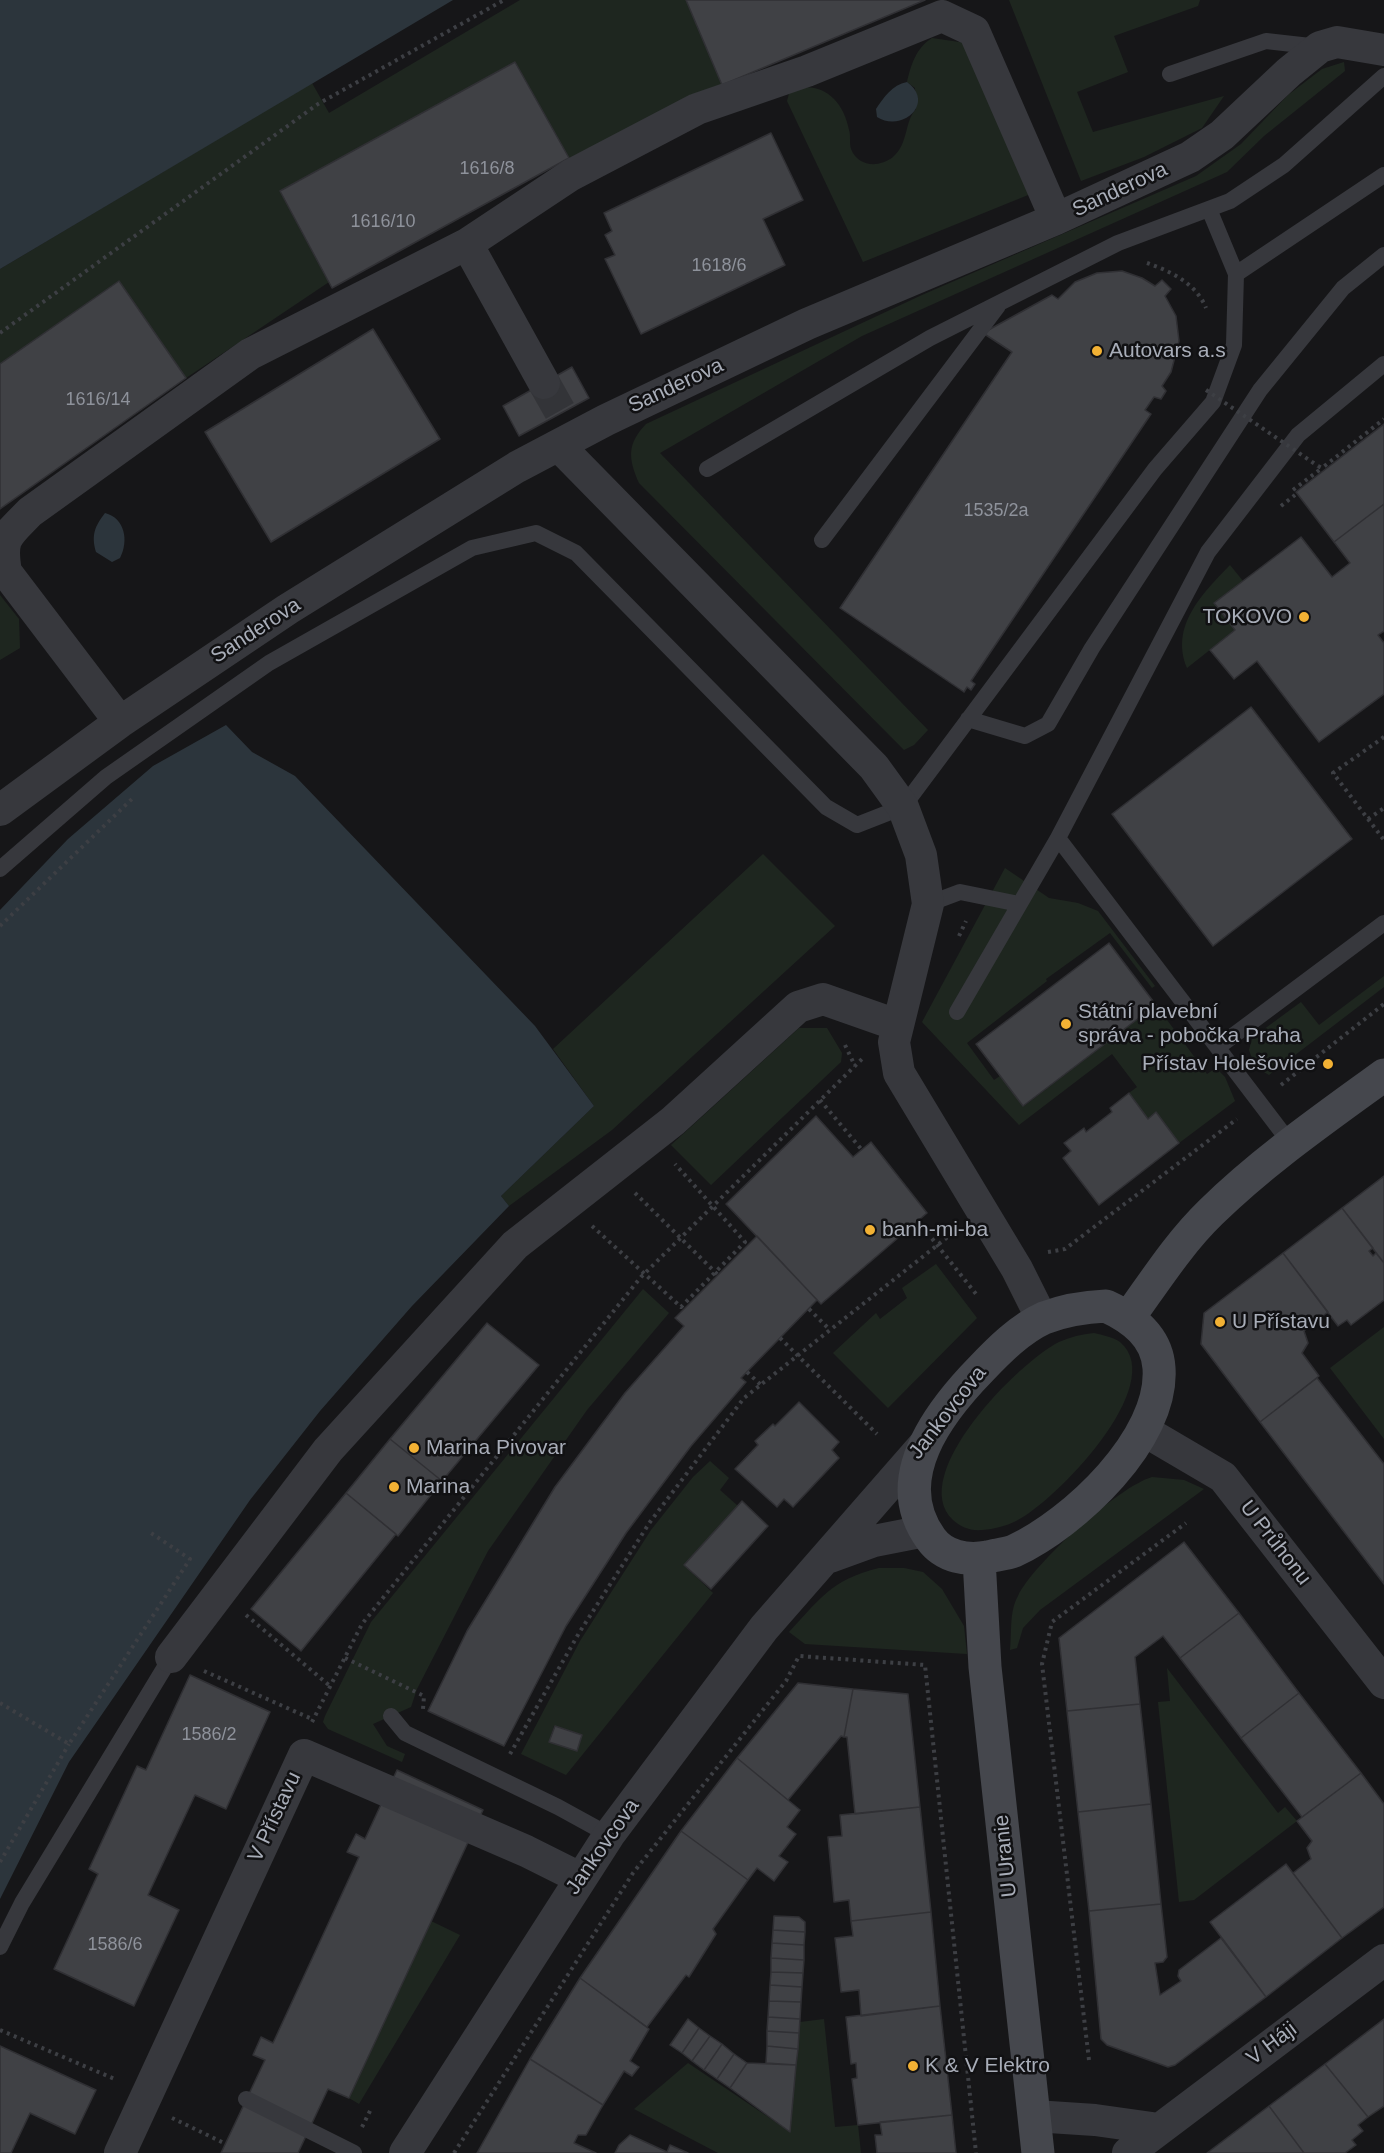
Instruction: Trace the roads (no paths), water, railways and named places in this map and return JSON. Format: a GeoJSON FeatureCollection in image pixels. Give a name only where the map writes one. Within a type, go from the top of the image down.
{"type":"FeatureCollection","features":[{"type":"Feature","properties":{"kind":"main road"},"geometry":{"type":"LineString","coordinates":[[1129,1317],[1173,1256],[1210,1212],[1291,1144],[1384,1075]]}},
{"type":"Feature","properties":{"kind":"main road","name":"Jankovcova"},"geometry":{"type":"LineString","coordinates":[[924,1446],[935,1423],[960,1390],[1004,1345],[1042,1319],[1078,1307],[1106,1306],[1129,1317],[1142,1329],[1152,1345],[1159,1367],[1158,1395],[1143,1430],[1117,1468],[1082,1505],[1047,1533],[1012,1552],[979,1559],[963,1558],[947,1553],[934,1544],[925,1531]]}},
{"type":"Feature","properties":{"kind":"main road"},"geometry":{"type":"LineString","coordinates":[[924,1446],[914,1480],[915,1507],[925,1531]]}},
{"type":"Feature","properties":{"kind":"main road","name":"U Uranie"},"geometry":{"type":"LineString","coordinates":[[979,1559],[985,1667],[1038,2153]]}},
{"type":"Feature","properties":{"kind":"street"},"geometry":{"type":"LineString","coordinates":[[120,722],[6,572],[2,555],[3,540],[30,512],[250,354],[467,244],[571,175],[697,109],[807,71],[942,16],[974,31],[1056,219]]}},
{"type":"Feature","properties":{"kind":"street","name":"Sanderova"},"geometry":{"type":"LineString","coordinates":[[0,810],[120,722],[288,609],[517,467],[565,432],[807,324],[1056,219],[1190,157],[1222,135],[1289,72],[1320,48],[1337,42],[1384,50]]}},
{"type":"Feature","properties":{"kind":"street"},"geometry":{"type":"LineString","coordinates":[[467,244],[544,383]]}},
{"type":"Feature","properties":{"kind":"street"},"geometry":{"type":"LineString","coordinates":[[565,432],[874,767],[903,807],[921,855],[928,904],[894,1042],[899,1073],[1017,1269],[1042,1319]]}},
{"type":"Feature","properties":{"kind":"street"},"geometry":{"type":"LineString","coordinates":[[171,1657],[328,1450],[515,1245],[673,1121],[798,1007],[823,999],[897,1025]]}},
{"type":"Feature","properties":{"kind":"street","name":"U Průhonu"},"geometry":{"type":"LineString","coordinates":[[1143,1430],[1224,1477],[1384,1683]]}},
{"type":"Feature","properties":{"kind":"street","name":"Jankovcova"},"geometry":{"type":"LineString","coordinates":[[405,2153],[609,1835],[756,1637],[924,1446]]}},
{"type":"Feature","properties":{"kind":"street","name":"Jankovcova"},"geometry":{"type":"LineString","coordinates":[[826,1558],[874,1541],[925,1531]]}},
{"type":"Feature","properties":{"kind":"street","name":"V Přístavu"},"geometry":{"type":"LineString","coordinates":[[120,2153],[304,1755],[526,1851],[580,1878]]}},
{"type":"Feature","properties":{"kind":"street","name":"V Háji"},"geometry":{"type":"LineString","coordinates":[[1128,2153],[1384,1960]]}},
{"type":"Feature","properties":{"kind":"street"},"geometry":{"type":"LineString","coordinates":[[1034,2116],[1095,2120],[1159,2129]]}},
{"type":"Feature","properties":{"kind":"lane"},"geometry":{"type":"LineString","coordinates":[[1170,74],[1266,41],[1320,48]]}},
{"type":"Feature","properties":{"kind":"lane"},"geometry":{"type":"LineString","coordinates":[[707,469],[930,338],[1118,243],[1230,201],[1284,165],[1384,76]]}},
{"type":"Feature","properties":{"kind":"lane"},"geometry":{"type":"LineString","coordinates":[[1236,274],[1384,176]]}},
{"type":"Feature","properties":{"kind":"lane"},"geometry":{"type":"LineString","coordinates":[[0,868],[106,777],[269,663],[472,548],[536,532],[576,553],[826,807],[857,825],[903,807],[1155,469],[1213,402],[1234,345],[1236,274],[1209,209]]}},
{"type":"Feature","properties":{"kind":"lane"},"geometry":{"type":"LineString","coordinates":[[968,719],[1025,736],[1048,724],[1092,648],[1260,390],[1343,288],[1384,255]]}},
{"type":"Feature","properties":{"kind":"lane"},"geometry":{"type":"LineString","coordinates":[[822,540],[1000,303]]}},
{"type":"Feature","properties":{"kind":"lane"},"geometry":{"type":"LineString","coordinates":[[957,1012],[1058,838],[1208,552],[1298,435],[1384,364]]}},
{"type":"Feature","properties":{"kind":"lane"},"geometry":{"type":"LineString","coordinates":[[1058,838],[1291,1144]]}},
{"type":"Feature","properties":{"kind":"lane"},"geometry":{"type":"LineString","coordinates":[[928,904],[960,892],[1019,904]]}},
{"type":"Feature","properties":{"kind":"lane"},"geometry":{"type":"LineString","coordinates":[[1218,1047],[1384,923]]}},
{"type":"Feature","properties":{"kind":"lane"},"geometry":{"type":"LineString","coordinates":[[0,1947],[22,1903],[171,1657]]}},
{"type":"Feature","properties":{"kind":"lane"},"geometry":{"type":"LineString","coordinates":[[391,1716],[405,1733],[558,1807],[609,1835]]}},
{"type":"Feature","properties":{"kind":"lane"},"geometry":{"type":"LineString","coordinates":[[246,2099],[354,2153]]}},
{"type":"Feature","properties":{"kind":"tunnel"},"geometry":{"type":"LineString","coordinates":[[544,383],[561,413]]}},
{"type":"Feature","properties":{"kind":"place","name":"Autovars a.s"},"geometry":{"type":"Point","coordinates":[1097,351]}},
{"type":"Feature","properties":{"kind":"place","name":"TOKOVO"},"geometry":{"type":"Point","coordinates":[1304,617]}},
{"type":"Feature","properties":{"kind":"place","name":"Státní plavební správa - pobočka Praha"},"geometry":{"type":"Point","coordinates":[1066,1024]}},
{"type":"Feature","properties":{"kind":"place","name":"Přístav Holešovice"},"geometry":{"type":"Point","coordinates":[1328,1064]}},
{"type":"Feature","properties":{"kind":"place","name":"banh-mi-ba"},"geometry":{"type":"Point","coordinates":[870,1230]}},
{"type":"Feature","properties":{"kind":"place","name":"U Přístavu"},"geometry":{"type":"Point","coordinates":[1220,1322]}},
{"type":"Feature","properties":{"kind":"place","name":"Marina Pivovar"},"geometry":{"type":"Point","coordinates":[414,1448]}},
{"type":"Feature","properties":{"kind":"place","name":"Marina"},"geometry":{"type":"Point","coordinates":[394,1487]}},
{"type":"Feature","properties":{"kind":"place","name":"K & V Elektro"},"geometry":{"type":"Point","coordinates":[913,2066]}}]}
